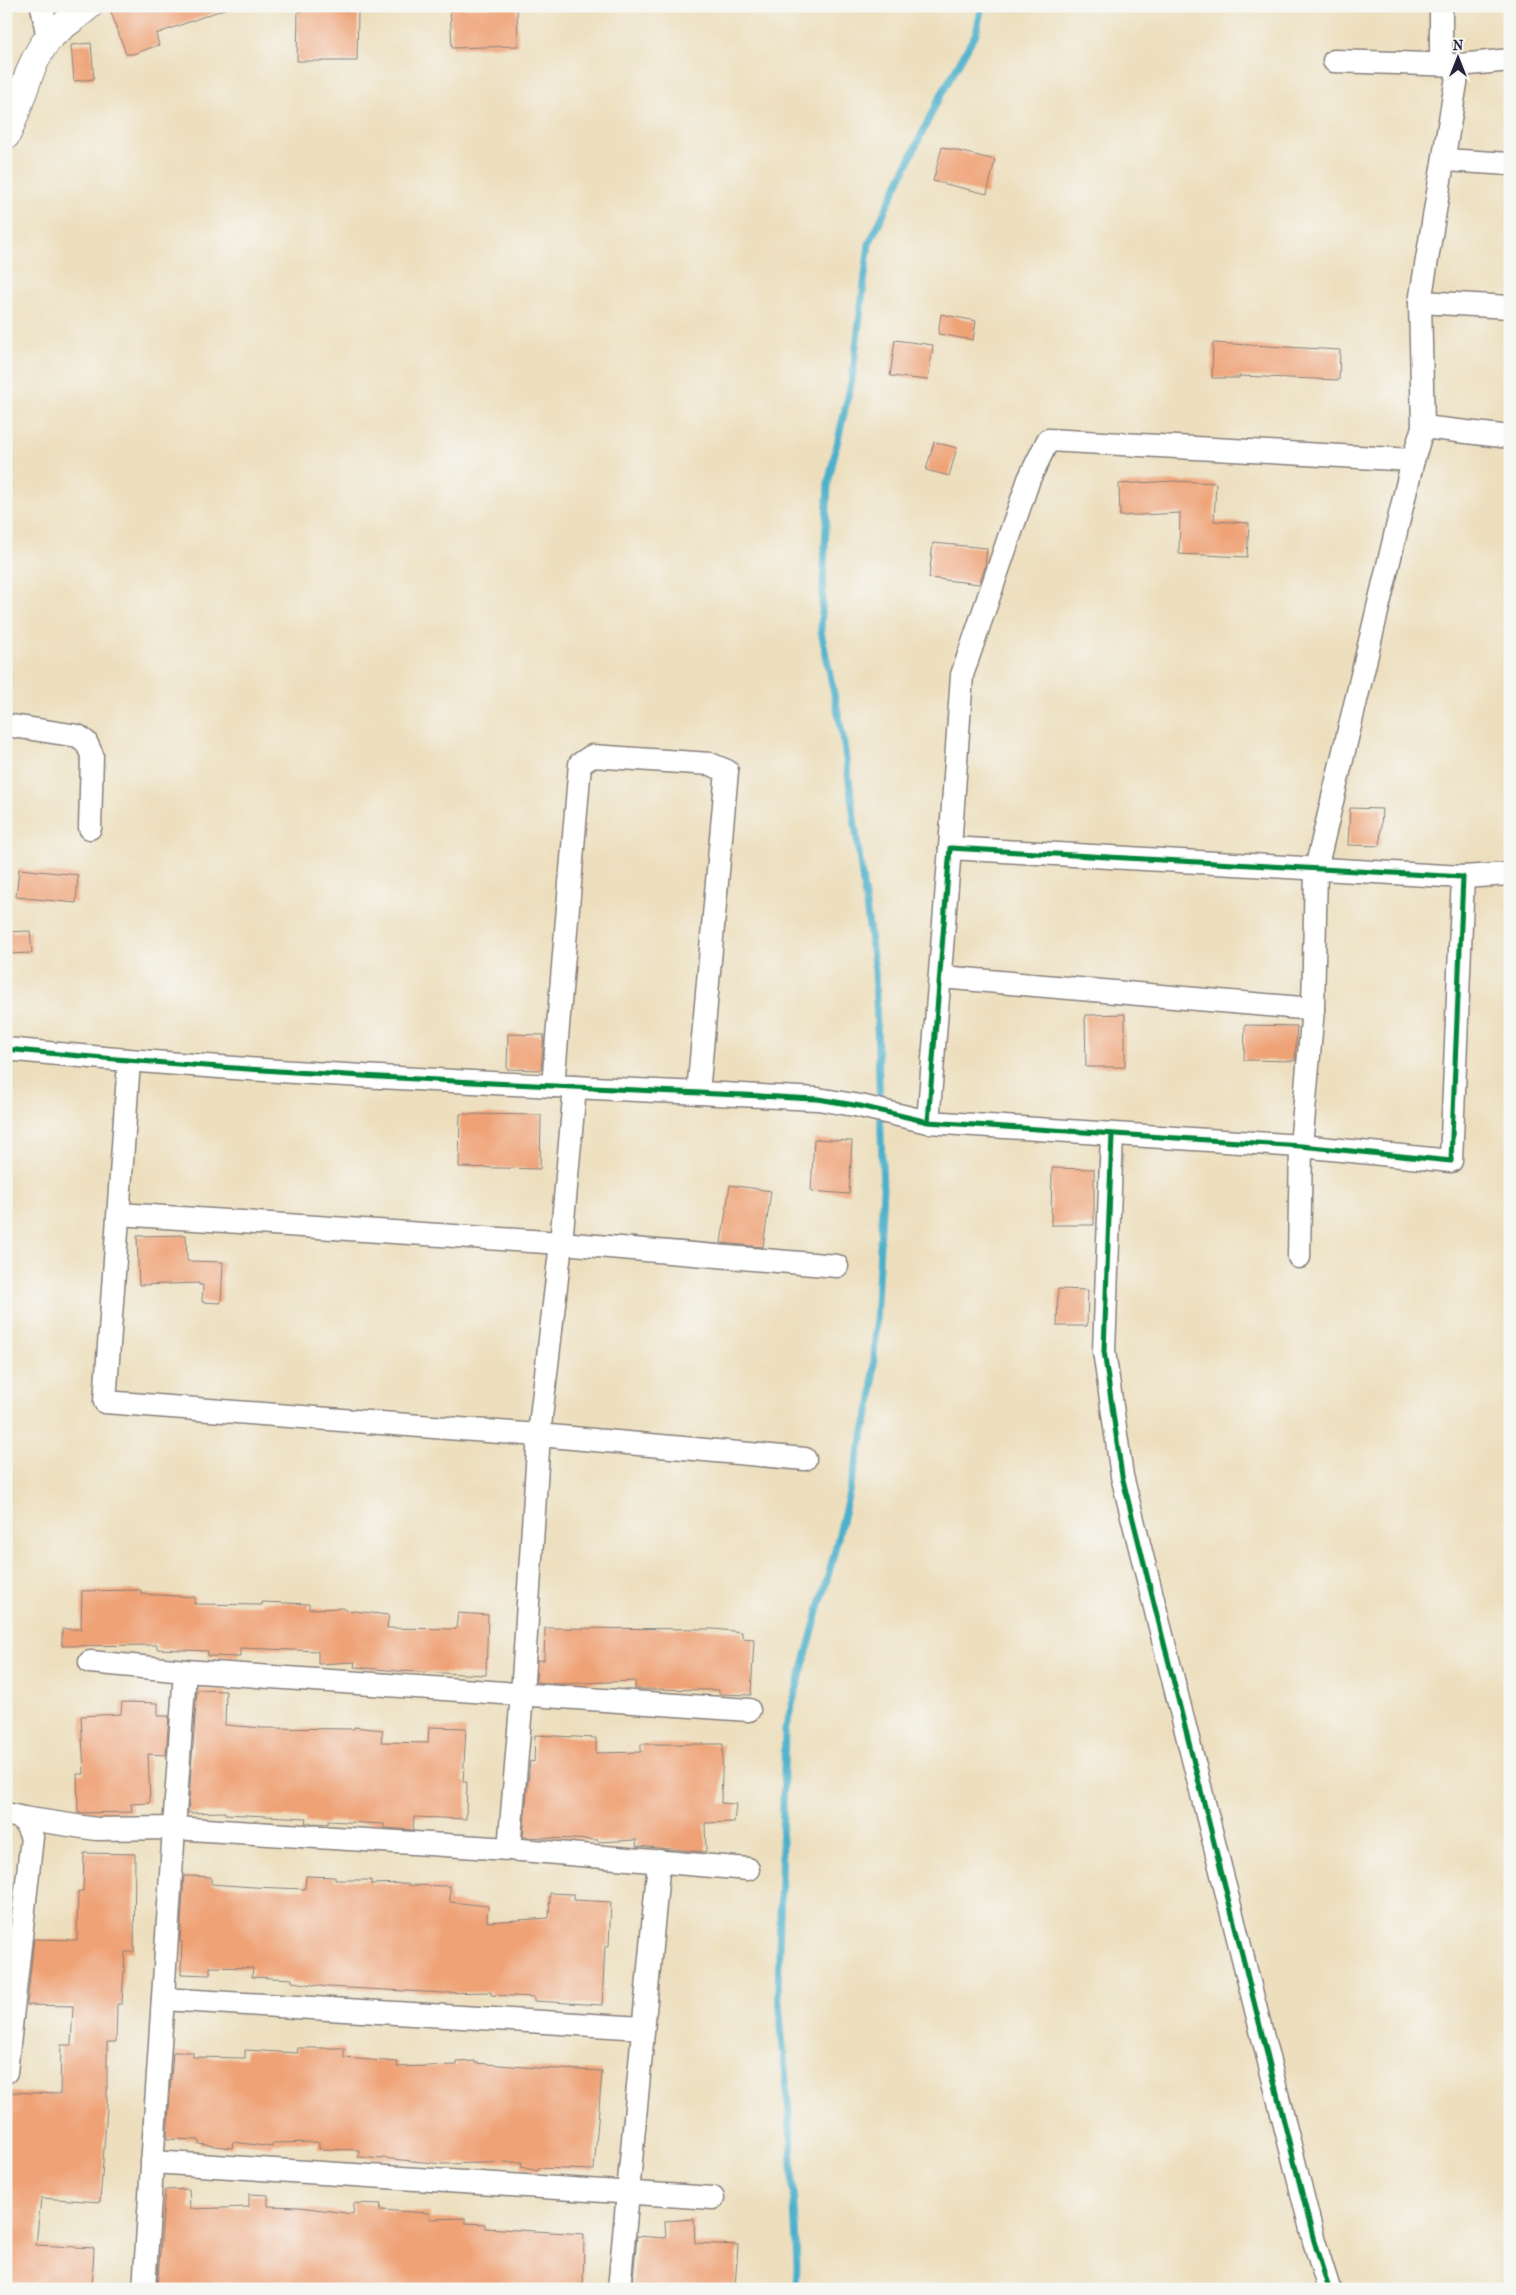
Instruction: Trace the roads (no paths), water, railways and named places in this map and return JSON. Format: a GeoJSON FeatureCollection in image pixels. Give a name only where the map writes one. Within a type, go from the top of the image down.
{"type":"FeatureCollection","features":[{"type":"Feature","properties":{"kind":"street"},"geometry":{"type":"LineString","coordinates":[[42,6],[48,39]]}},
{"type":"Feature","properties":{"kind":"street"},"geometry":{"type":"LineString","coordinates":[[6,135],[15,117],[30,72],[48,39],[88,6]]}},
{"type":"Feature","properties":{"kind":"street"},"geometry":{"type":"LineString","coordinates":[[1299,1257],[1301,1146],[1313,1009],[1316,869],[1413,460],[1424,427],[1420,302],[1445,160],[1450,64],[1441,6]]}},
{"type":"Feature","properties":{"kind":"street"},"geometry":{"type":"LineString","coordinates":[[1334,61],[1450,64],[1510,60]]}},
{"type":"Feature","properties":{"kind":"street"},"geometry":{"type":"LineString","coordinates":[[1445,160],[1510,164]]}},
{"type":"Feature","properties":{"kind":"street"},"geometry":{"type":"LineString","coordinates":[[1420,302],[1510,307]]}},
{"type":"Feature","properties":{"kind":"street"},"geometry":{"type":"LineString","coordinates":[[1424,427],[1510,437]]}},
{"type":"Feature","properties":{"kind":"street"},"geometry":{"type":"LineString","coordinates":[[928,1122],[941,977],[962,674],[1029,479],[1048,440],[1413,460]]}},
{"type":"Feature","properties":{"kind":"street"},"geometry":{"type":"LineString","coordinates":[[6,725],[78,736],[86,742],[92,755],[90,828]]}},
{"type":"Feature","properties":{"kind":"street"},"geometry":{"type":"LineString","coordinates":[[509,1849],[522,1694],[539,1435],[561,1243],[564,1086],[580,764],[592,756],[710,764],[727,771],[698,1093]]}},
{"type":"Feature","properties":{"kind":"street"},"geometry":{"type":"LineString","coordinates":[[950,848],[1463,877],[1510,874]]}},
{"type":"Feature","properties":{"kind":"street"},"geometry":{"type":"LineString","coordinates":[[6,1049],[129,1061],[818,1099],[860,1106],[928,1122],[1301,1146],[1451,1161],[1463,877]]}},
{"type":"Feature","properties":{"kind":"street"},"geometry":{"type":"LineString","coordinates":[[941,977],[1313,1009]]}},
{"type":"Feature","properties":{"kind":"street"},"geometry":{"type":"LineString","coordinates":[[129,1061],[105,1402],[539,1435],[805,1459]]}},
{"type":"Feature","properties":{"kind":"street"},"geometry":{"type":"LineString","coordinates":[[1112,1134],[1104,1351],[1122,1476],[1312,2232],[1329,2289]]}},
{"type":"Feature","properties":{"kind":"street"},"geometry":{"type":"LineString","coordinates":[[119,1214],[561,1243],[838,1266]]}},
{"type":"Feature","properties":{"kind":"street"},"geometry":{"type":"LineString","coordinates":[[90,1662],[749,1710]]}},
{"type":"Feature","properties":{"kind":"street"},"geometry":{"type":"LineString","coordinates":[[144,2289],[185,1670]]}},
{"type":"Feature","properties":{"kind":"street"},"geometry":{"type":"LineString","coordinates":[[15,1816],[96,1829],[174,1828],[509,1849],[748,1869]]}},
{"type":"Feature","properties":{"kind":"street"},"geometry":{"type":"LineString","coordinates":[[6,2072],[32,1837],[15,1816]]}},
{"type":"Feature","properties":{"kind":"street"},"geometry":{"type":"LineString","coordinates":[[619,2289],[659,1861]]}},
{"type":"Feature","properties":{"kind":"street"},"geometry":{"type":"LineString","coordinates":[[163,1999],[643,2028]]}},
{"type":"Feature","properties":{"kind":"street"},"geometry":{"type":"LineString","coordinates":[[152,2162],[713,2198]]}},
{"type":"Feature","properties":{"kind":"waterway"},"geometry":{"type":"LineString","coordinates":[[796,2289],[797,2266],[790,2125],[778,1992],[785,1730],[833,1558],[872,1399],[883,1189],[875,971],[843,737],[821,631],[828,483],[852,379],[869,244],[937,102],[976,33],[982,6]]}}]}
